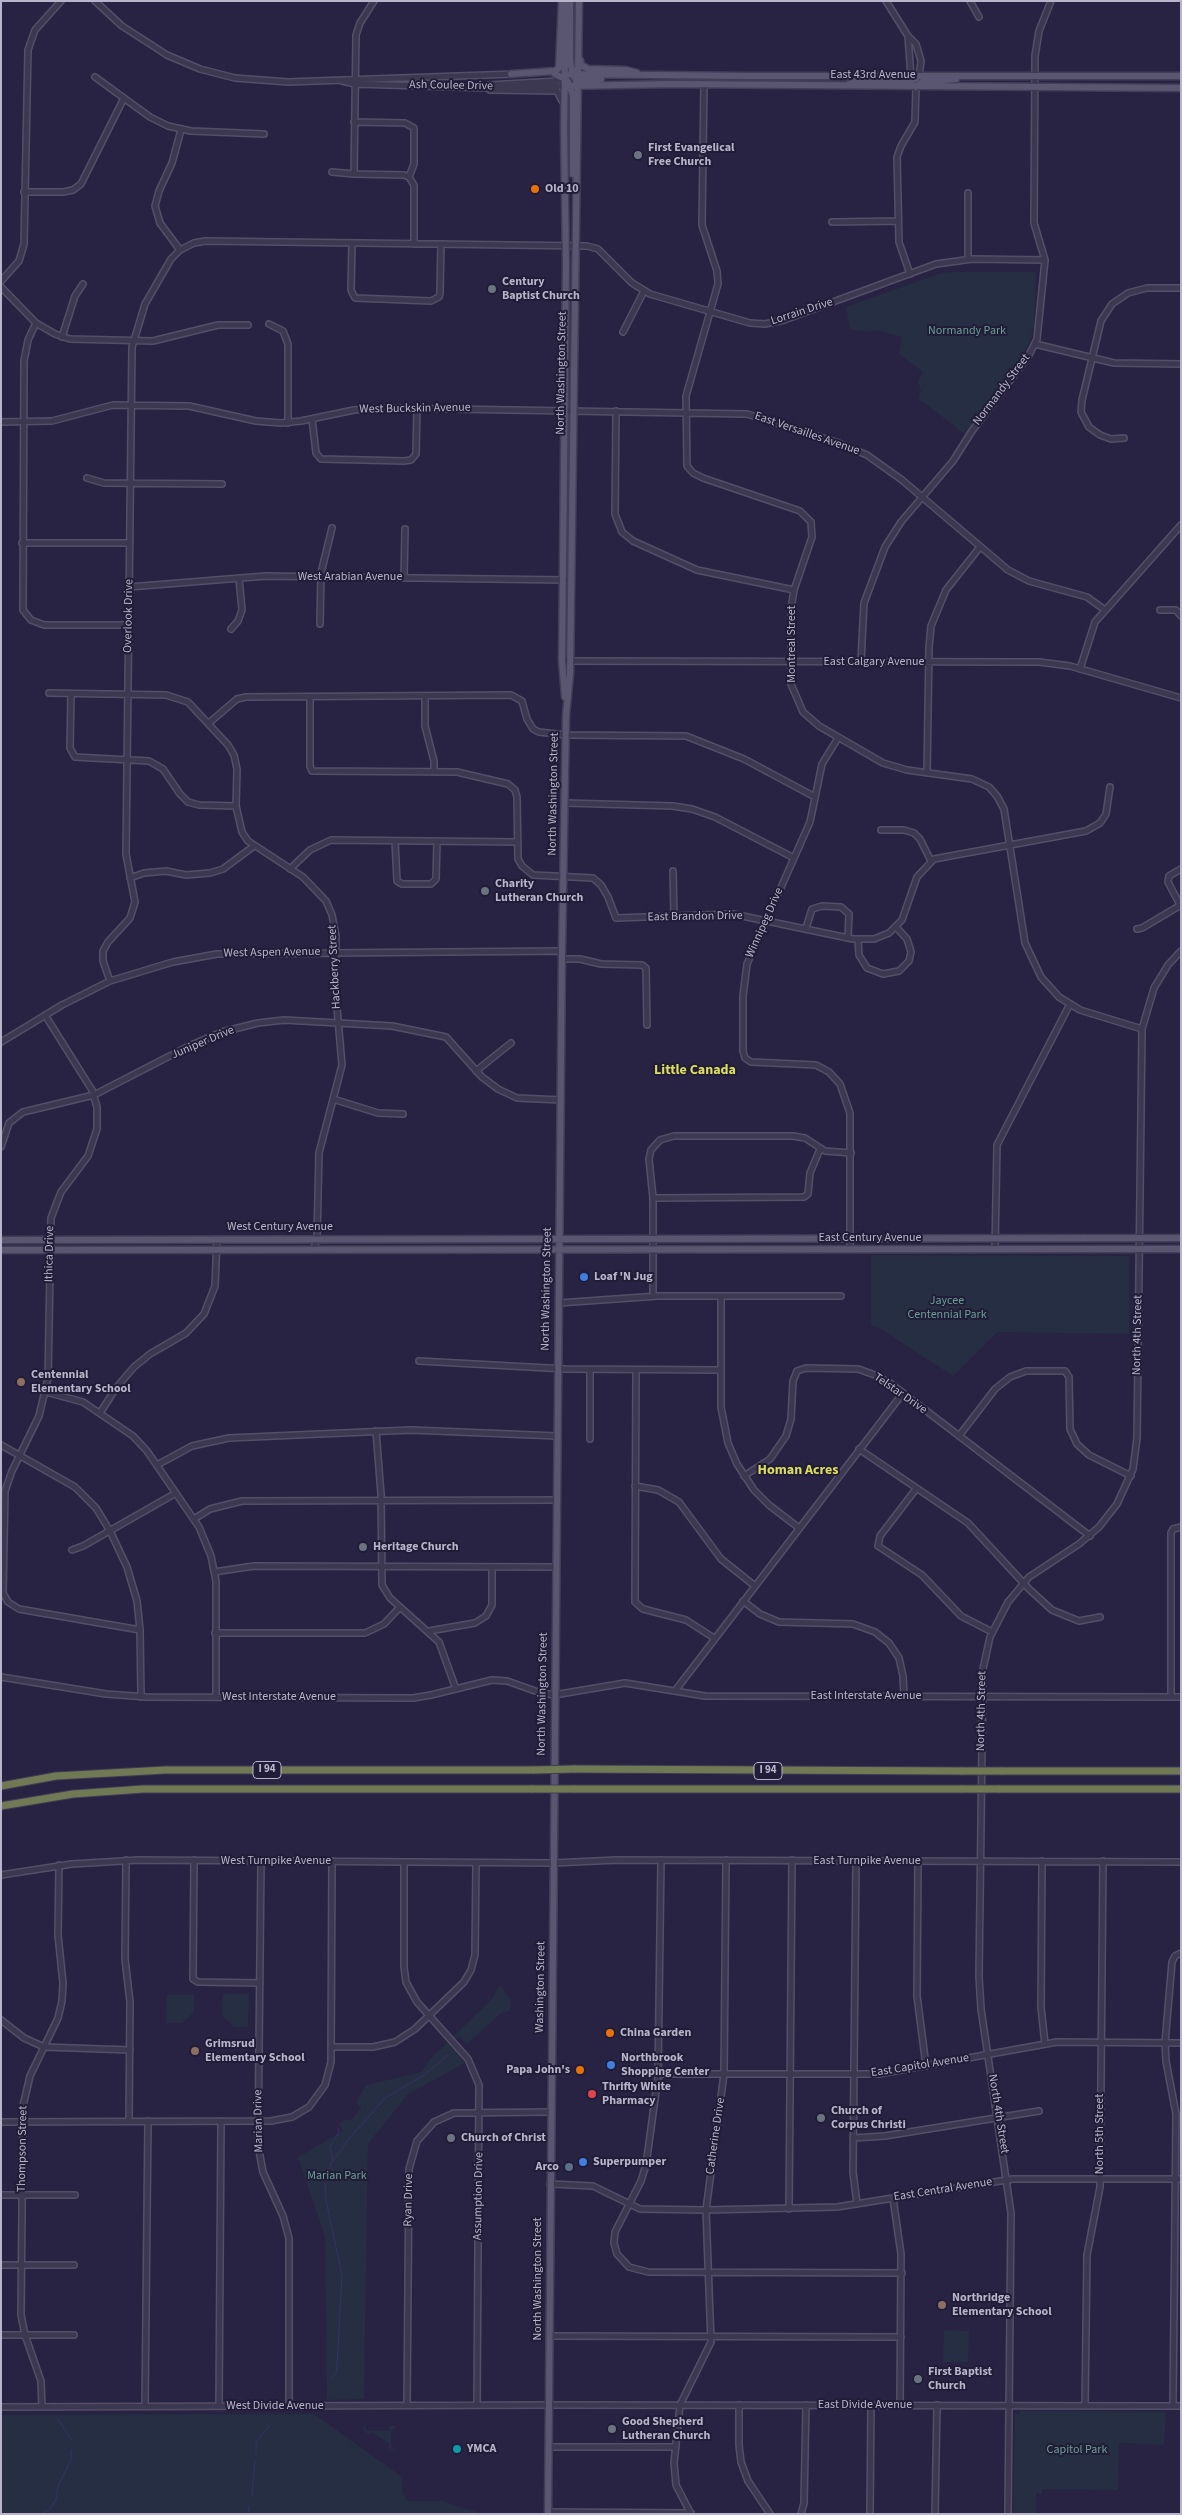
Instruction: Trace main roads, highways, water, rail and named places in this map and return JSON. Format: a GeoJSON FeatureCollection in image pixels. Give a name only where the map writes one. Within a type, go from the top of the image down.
{"type":"FeatureCollection","features":[{"type":"Feature","properties":{"kind":"highway","name":"I 94"},"geometry":{"type":"LineString","coordinates":[[1,1786],[76,1774],[165,1770],[1181,1771]]}},
{"type":"Feature","properties":{"kind":"highway","name":"I 94"},"geometry":{"type":"LineString","coordinates":[[1,1806],[56,1796],[134,1789],[1181,1789]]}},
{"type":"Feature","properties":{"kind":"main road"},"geometry":{"type":"LineString","coordinates":[[511,74],[555,71],[559,68],[562,1]]}},
{"type":"Feature","properties":{"kind":"main road","name":"North Washington Street"},"geometry":{"type":"LineString","coordinates":[[566,1],[577,185],[574,246],[570,661],[566,715]]}},
{"type":"Feature","properties":{"kind":"main road"},"geometry":{"type":"LineString","coordinates":[[570,1],[570,62],[573,95],[572,157],[576,202]]}},
{"type":"Feature","properties":{"kind":"main road","name":"North Washington Street"},"geometry":{"type":"LineString","coordinates":[[553,1863],[562,951],[566,735],[562,661],[563,580],[572,410],[564,120],[571,81],[579,55],[579,1]]}},
{"type":"Feature","properties":{"kind":"main road"},"geometry":{"type":"LineString","coordinates":[[579,55],[580,63],[588,69],[626,70],[642,75]]}},
{"type":"Feature","properties":{"kind":"main road"},"geometry":{"type":"LineString","coordinates":[[555,74],[571,81],[635,79],[659,75]]}},
{"type":"Feature","properties":{"kind":"main road","name":"East 43rd Avenue"},"geometry":{"type":"LineString","coordinates":[[571,81],[642,75],[911,77],[1181,76]]}},
{"type":"Feature","properties":{"kind":"main road"},"geometry":{"type":"LineString","coordinates":[[685,84],[698,81],[699,76]]}},
{"type":"Feature","properties":{"kind":"main road"},"geometry":{"type":"LineString","coordinates":[[704,85],[708,81],[730,76]]}},
{"type":"Feature","properties":{"kind":"main road"},"geometry":{"type":"LineString","coordinates":[[840,86],[858,81],[903,82],[919,77]]}},
{"type":"Feature","properties":{"kind":"main road"},"geometry":{"type":"LineString","coordinates":[[916,87],[922,82],[946,82],[967,77]]}},
{"type":"Feature","properties":{"kind":"main road","name":"East 43rd Avenue"},"geometry":{"type":"LineString","coordinates":[[571,81],[594,86],[685,84],[1181,88]]}},
{"type":"Feature","properties":{"kind":"main road"},"geometry":{"type":"LineString","coordinates":[[577,185],[581,154],[583,94],[591,89],[635,85]]}},
{"type":"Feature","properties":{"kind":"main road","name":"East Century Avenue"},"geometry":{"type":"LineString","coordinates":[[559,1237],[1181,1238]]}},
{"type":"Feature","properties":{"kind":"main road","name":"West Century Avenue"},"geometry":{"type":"LineString","coordinates":[[1,1240],[559,1237]]}},
{"type":"Feature","properties":{"kind":"main road","name":"East Century Avenue"},"geometry":{"type":"LineString","coordinates":[[559,1248],[1181,1249]]}},
{"type":"Feature","properties":{"kind":"main road","name":"West Century Avenue"},"geometry":{"type":"LineString","coordinates":[[1,1250],[559,1248]]}},
{"type":"Feature","properties":{"kind":"main road","name":"Washington Street"},"geometry":{"type":"LineString","coordinates":[[551,2112],[553,1863]]}},
{"type":"Feature","properties":{"kind":"main road","name":"North Washington Street"},"geometry":{"type":"LineString","coordinates":[[548,2513],[551,2112]]}},
{"type":"Feature","properties":{"kind":"waterway"},"geometry":{"type":"LineString","coordinates":[[331,2379],[336,2373],[337,2365],[342,2275],[326,2200],[325,2186],[331,2164],[348,2140],[385,2098],[424,2075],[448,2055]]}},
{"type":"Feature","properties":{"kind":"waterway"},"geometry":{"type":"LineString","coordinates":[[333,2161],[330,2147],[339,2132],[338,2128]]}},
{"type":"Feature","properties":{"kind":"waterway"},"geometry":{"type":"LineString","coordinates":[[57,2418],[71,2439]]}},
{"type":"Feature","properties":{"kind":"waterway"},"geometry":{"type":"LineString","coordinates":[[256,2454],[256,2442],[270,2425]]}},
{"type":"Feature","properties":{"kind":"waterway"},"geometry":{"type":"LineString","coordinates":[[40,2514],[49,2510],[56,2500],[58,2486],[71,2460],[71,2450]]}},
{"type":"Feature","properties":{"kind":"waterway"},"geometry":{"type":"LineString","coordinates":[[252,2495],[255,2461]]}},
{"type":"Feature","properties":{"kind":"waterway"},"geometry":{"type":"LineString","coordinates":[[248,2514],[249,2506]]}},
{"type":"Feature","properties":{"kind":"place","name":"First Evangelical Free Church"},"geometry":{"type":"Point","coordinates":[638,155]}},
{"type":"Feature","properties":{"kind":"place","name":"Old 10"},"geometry":{"type":"Point","coordinates":[535,189]}},
{"type":"Feature","properties":{"kind":"place","name":"Century Baptist Church"},"geometry":{"type":"Point","coordinates":[492,289]}},
{"type":"Feature","properties":{"kind":"place","name":"Charity Lutheran Church"},"geometry":{"type":"Point","coordinates":[485,891]}},
{"type":"Feature","properties":{"kind":"place","name":"Loaf 'N Jug"},"geometry":{"type":"Point","coordinates":[584,1277]}},
{"type":"Feature","properties":{"kind":"place","name":"Centennial Elementary School"},"geometry":{"type":"Point","coordinates":[21,1382]}},
{"type":"Feature","properties":{"kind":"place","name":"Heritage Church"},"geometry":{"type":"Point","coordinates":[363,1547]}},
{"type":"Feature","properties":{"kind":"place","name":"China Garden"},"geometry":{"type":"Point","coordinates":[610,2033]}},
{"type":"Feature","properties":{"kind":"place","name":"Grimsrud Elementary School"},"geometry":{"type":"Point","coordinates":[195,2051]}},
{"type":"Feature","properties":{"kind":"place","name":"Northbrook Shopping Center"},"geometry":{"type":"Point","coordinates":[611,2065]}},
{"type":"Feature","properties":{"kind":"place","name":"Papa John's"},"geometry":{"type":"Point","coordinates":[580,2070]}},
{"type":"Feature","properties":{"kind":"place","name":"Thrifty White Pharmacy"},"geometry":{"type":"Point","coordinates":[592,2094]}},
{"type":"Feature","properties":{"kind":"place","name":"Church of Corpus Christi"},"geometry":{"type":"Point","coordinates":[821,2118]}},
{"type":"Feature","properties":{"kind":"place","name":"Church of Christ"},"geometry":{"type":"Point","coordinates":[451,2138]}},
{"type":"Feature","properties":{"kind":"place","name":"Superpumper"},"geometry":{"type":"Point","coordinates":[583,2162]}},
{"type":"Feature","properties":{"kind":"place","name":"Arco"},"geometry":{"type":"Point","coordinates":[569,2167]}},
{"type":"Feature","properties":{"kind":"place","name":"Northridge Elementary School"},"geometry":{"type":"Point","coordinates":[942,2305]}},
{"type":"Feature","properties":{"kind":"place","name":"First Baptist Church"},"geometry":{"type":"Point","coordinates":[918,2379]}},
{"type":"Feature","properties":{"kind":"place","name":"Good Shepherd Lutheran Church"},"geometry":{"type":"Point","coordinates":[612,2429]}},
{"type":"Feature","properties":{"kind":"place","name":"YMCA"},"geometry":{"type":"Point","coordinates":[457,2449]}},
{"type":"Feature","properties":{"kind":"district","name":"Little Canada"},"geometry":{"type":"Point","coordinates":[695,1071]}},
{"type":"Feature","properties":{"kind":"district","name":"Homan Acres"},"geometry":{"type":"Point","coordinates":[798,1471]}},
{"type":"Feature","properties":{"kind":"park label","name":"Normandy Park"},"geometry":{"type":"Point","coordinates":[967,331]}},
{"type":"Feature","properties":{"kind":"park label","name":"Jaycee Centennial Park"},"geometry":{"type":"Point","coordinates":[947,1308]}},
{"type":"Feature","properties":{"kind":"park label","name":"Marian Park"},"geometry":{"type":"Point","coordinates":[337,2176]}},
{"type":"Feature","properties":{"kind":"park label","name":"Capitol Park"},"geometry":{"type":"Point","coordinates":[1077,2450]}}]}
